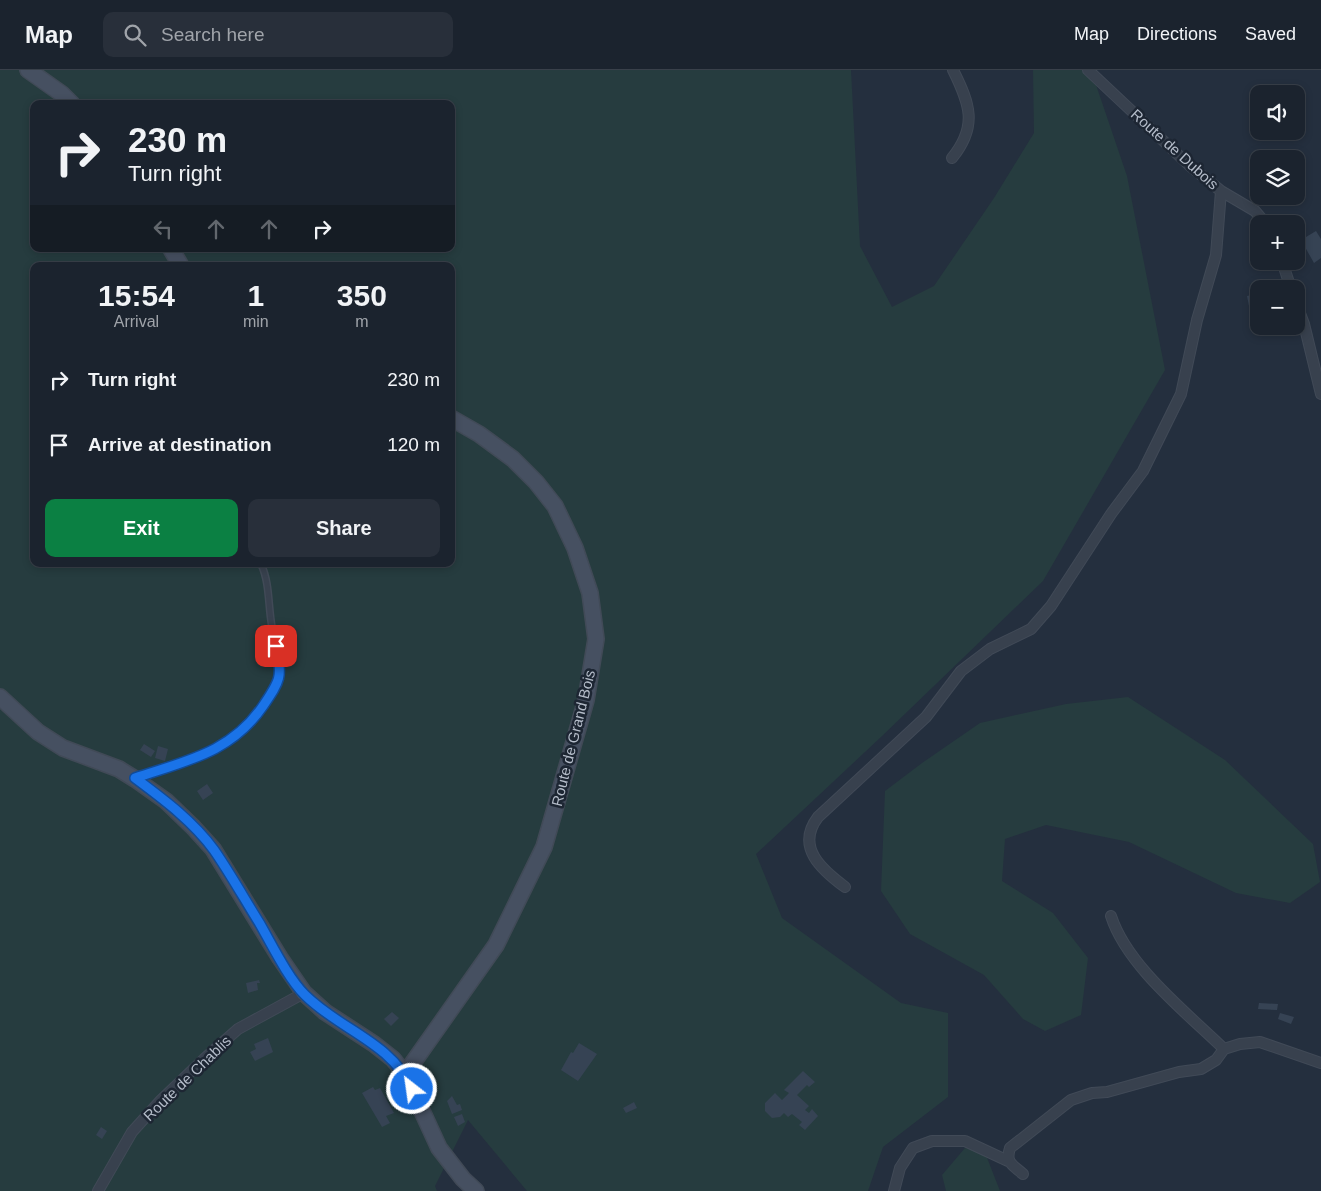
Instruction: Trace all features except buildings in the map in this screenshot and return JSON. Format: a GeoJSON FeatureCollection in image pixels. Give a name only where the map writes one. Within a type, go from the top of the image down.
{"type":"FeatureCollection","features":[{"type":"Feature","properties":{"kind":"main road"},"geometry":{"type":"LineString","coordinates":[[28,70],[68,100]]}},
{"type":"Feature","properties":{"kind":"main road","name":"Route de Grand Bois"},"geometry":{"type":"LineString","coordinates":[[405,1074],[496,945],[544,847],[586,700],[596,639],[590,593],[575,548],[555,506],[536,482],[512,459],[479,434],[455,420]]}},
{"type":"Feature","properties":{"kind":"main road"},"geometry":{"type":"LineString","coordinates":[[0,697],[38,732],[62,748],[119,769],[135,778],[166,801],[193,827],[213,849],[280,958],[304,993],[325,1012],[374,1044],[393,1059],[405,1074],[438,1148],[462,1179],[476,1191]]}},
{"type":"Feature","properties":{"kind":"street"},"geometry":{"type":"LineString","coordinates":[[952,158],[963,142],[969,116],[968,104],[953,70]]}},
{"type":"Feature","properties":{"kind":"street","name":"Route de Dubois"},"geometry":{"type":"LineString","coordinates":[[1088,70],[1189,165],[1221,191],[1255,211],[1258,215]]}},
{"type":"Feature","properties":{"kind":"street"},"geometry":{"type":"LineString","coordinates":[[846,887],[818,863],[812,853],[809,841],[811,825],[926,717],[961,671],[990,649],[1031,629],[1051,606],[1111,514],[1143,471],[1180,394],[1216,255],[1221,191]]}},
{"type":"Feature","properties":{"kind":"street"},"geometry":{"type":"LineString","coordinates":[[1305,328],[1321,394]]}},
{"type":"Feature","properties":{"kind":"street"},"geometry":{"type":"LineString","coordinates":[[1112,916],[1117,932],[1127,948],[1155,981],[1224,1049]]}},
{"type":"Feature","properties":{"kind":"street","name":"Route de Chablis"},"geometry":{"type":"LineString","coordinates":[[98,1191],[132,1132],[161,1100],[238,1030],[304,993]]}},
{"type":"Feature","properties":{"kind":"street"},"geometry":{"type":"LineString","coordinates":[[1008,1161],[1010,1148],[1071,1100],[1092,1093],[1107,1092],[1179,1072],[1201,1069],[1216,1060],[1224,1049],[1240,1044],[1260,1042],[1321,1062]]}},
{"type":"Feature","properties":{"kind":"street"},"geometry":{"type":"LineString","coordinates":[[894,1191],[900,1168],[913,1148],[932,1141],[965,1141],[1008,1161],[1022,1174]]}},
{"type":"Feature","properties":{"kind":"lane"},"geometry":{"type":"LineString","coordinates":[[135,778],[209,753],[232,739],[253,720],[278,684],[280,665],[272,627],[266,574],[262,567]]}},
{"type":"Feature","properties":{"kind":"green space"},"geometry":{"type":"Polygon","coordinates":[[[0,70],[851,70],[860,246],[892,307],[934,286],[994,198],[1034,133],[1033,70],[1091,70],[1127,176],[1165,370],[1043,581],[756,854],[782,918],[901,1003],[948,1013],[948,1097],[883,1147],[868,1191],[527,1191],[468,1120],[435,1186],[437,1191],[0,1191],[0,70]]]}},
{"type":"Feature","properties":{"kind":"green space"},"geometry":{"type":"Polygon","coordinates":[[[1128,697],[1225,760],[1313,844],[1320,882],[1290,903],[1236,893],[1129,842],[1046,825],[1005,839],[1002,881],[1053,913],[1088,958],[1081,1015],[1045,1031],[1023,1019],[984,975],[910,934],[881,891],[885,791],[980,723],[1066,704],[1128,697]]]}},
{"type":"Feature","properties":{"kind":"green space"},"geometry":{"type":"Polygon","coordinates":[[[965,1148],[984,1150],[1000,1191],[946,1191],[942,1175],[965,1148]]]}},
{"type":"Feature","properties":{"kind":"route"},"geometry":{"type":"LineString","coordinates":[[276,646],[280,665],[278,684],[253,720],[232,739],[209,753],[135,778],[166,801],[213,849],[280,958],[304,993],[325,1012],[374,1044],[393,1059],[405,1074],[412,1089]]}}]}
